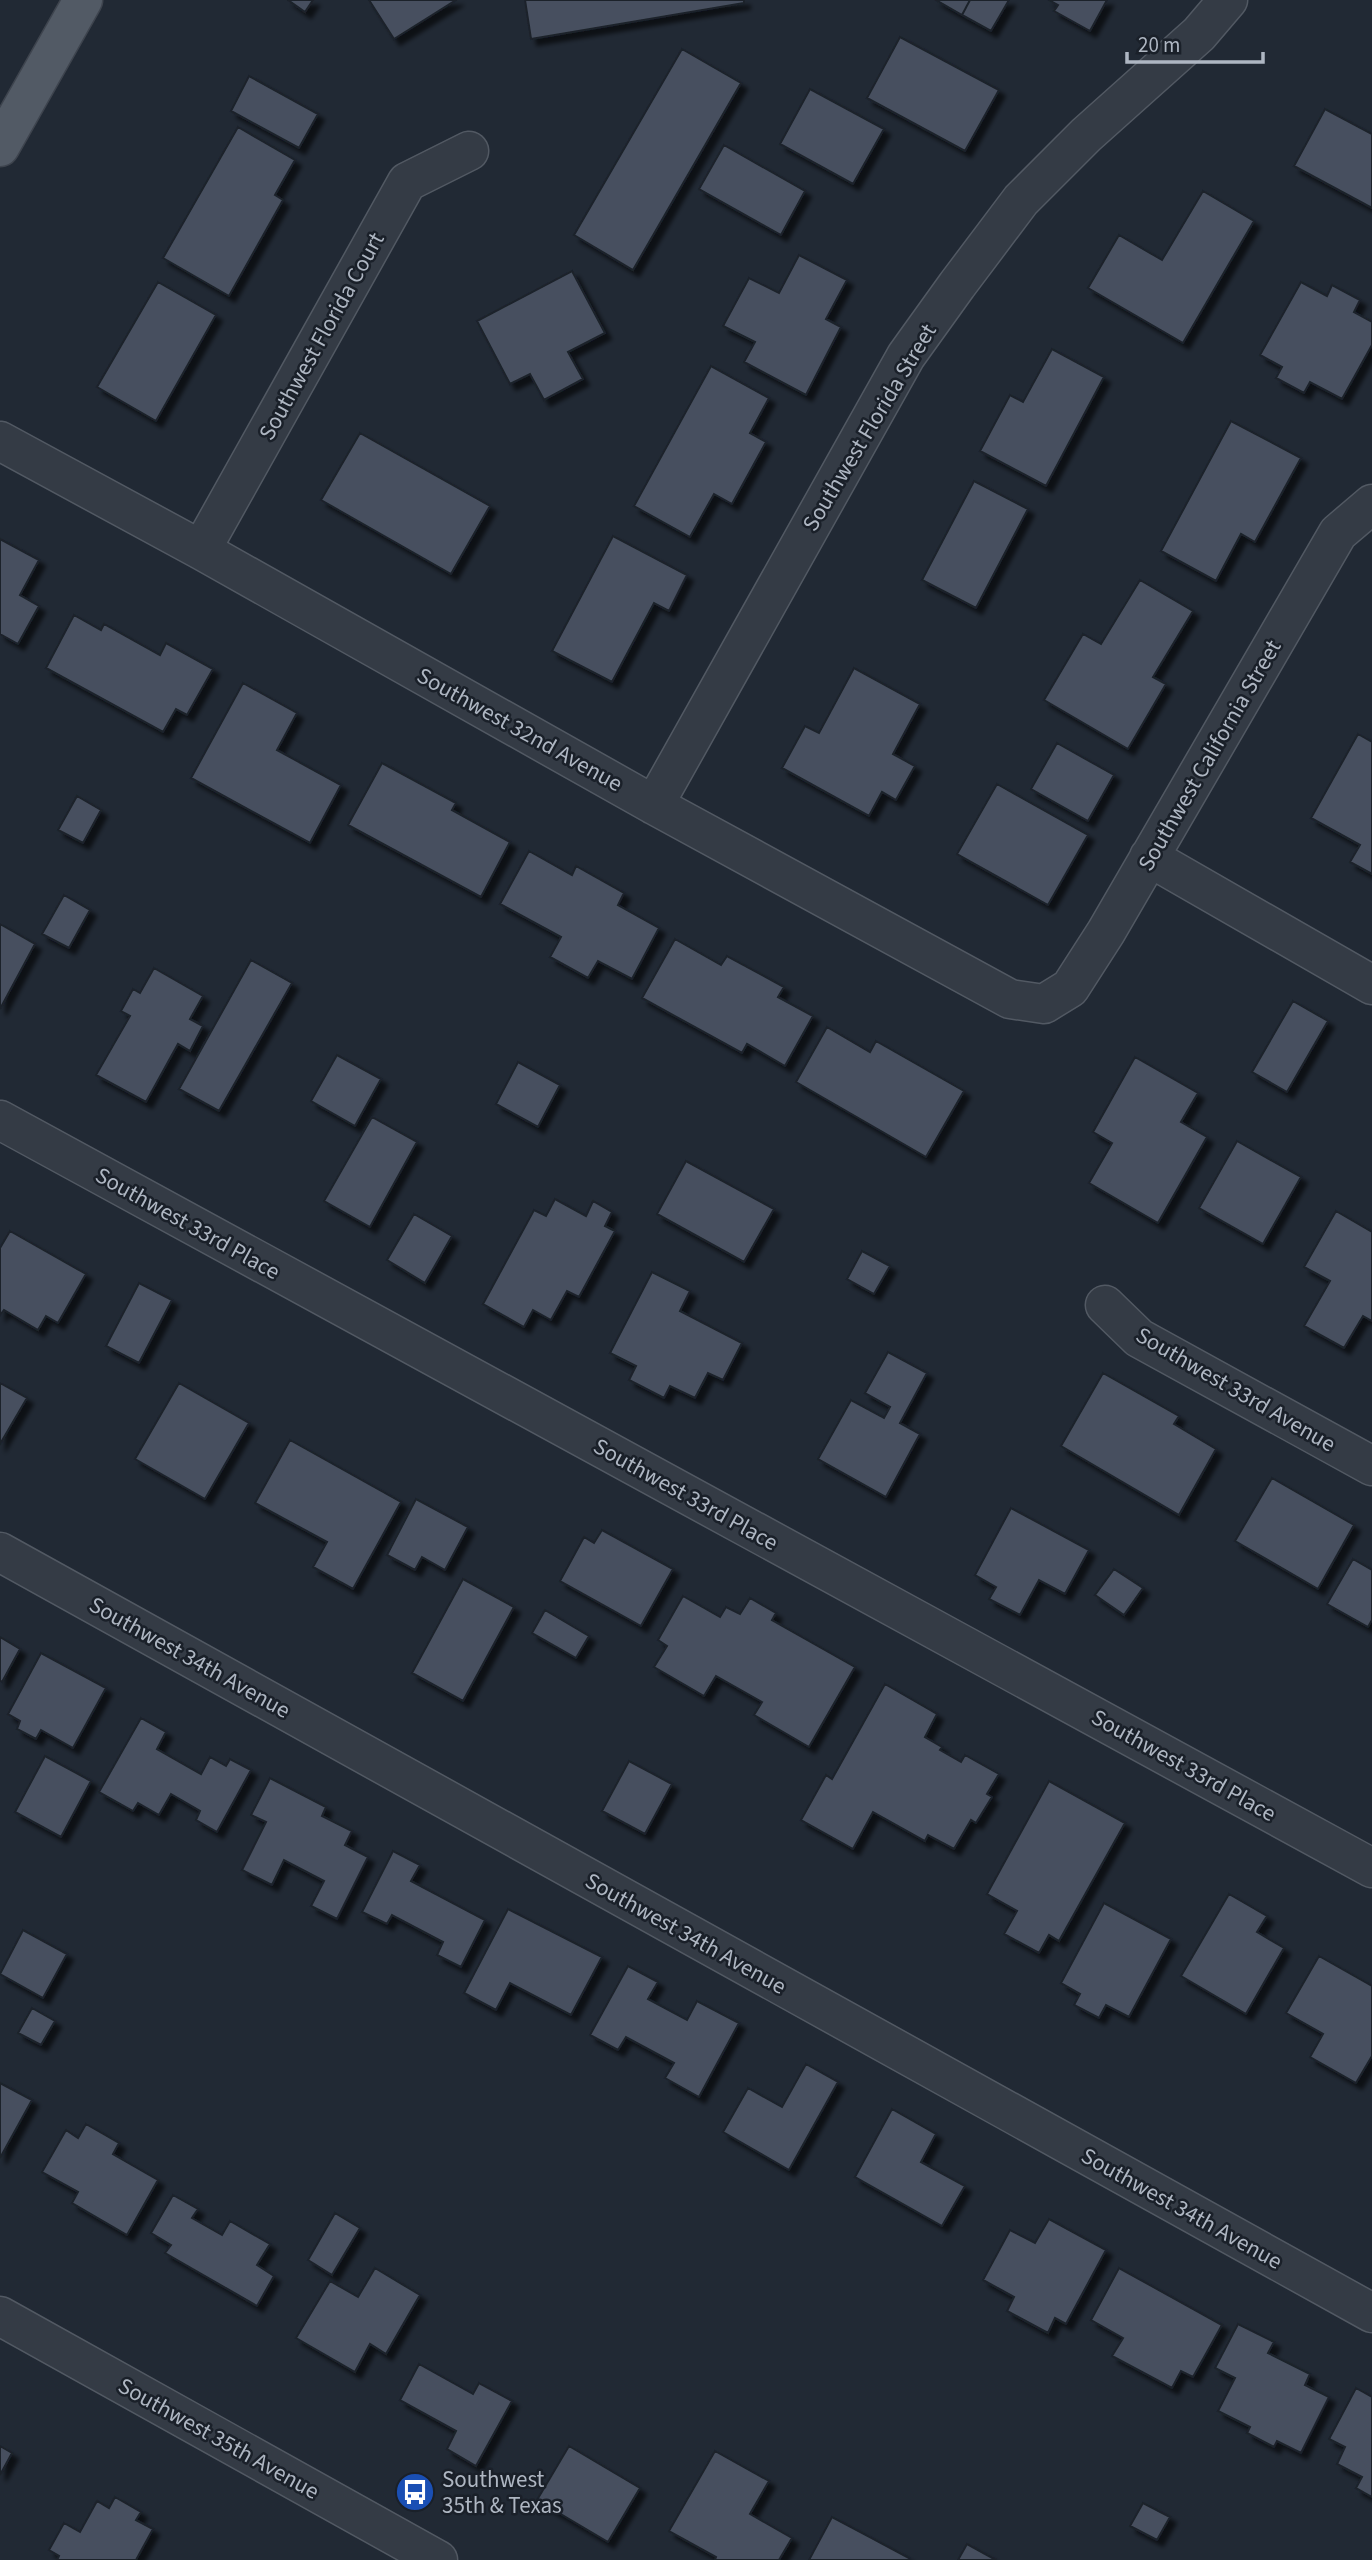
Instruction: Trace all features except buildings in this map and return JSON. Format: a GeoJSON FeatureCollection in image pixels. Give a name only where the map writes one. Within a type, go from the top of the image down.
{"type":"FeatureCollection","features":[{"type":"Feature","properties":{"kind":"main road"},"geometry":{"type":"LineString","coordinates":[[0,147],[83,0]]}},
{"type":"Feature","properties":{"kind":"street","name":"Southwest Florida Street"},"geometry":{"type":"LineString","coordinates":[[654,805],[906,356],[1021,200],[1086,135],[1199,34],[1228,0]]}},
{"type":"Feature","properties":{"kind":"street","name":"Southwest Florida Court"},"geometry":{"type":"LineString","coordinates":[[201,550],[407,182],[468,151]]}},
{"type":"Feature","properties":{"kind":"street","name":"Southwest 32nd Avenue"},"geometry":{"type":"LineString","coordinates":[[0,441],[201,550],[654,805],[1010,999],[1045,1004]]}},
{"type":"Feature","properties":{"kind":"street","name":"Southwest California Street"},"geometry":{"type":"LineString","coordinates":[[1045,1004],[1070,988],[1106,932],[1338,533],[1372,504]]}},
{"type":"Feature","properties":{"kind":"street"},"geometry":{"type":"LineString","coordinates":[[1149,857],[1372,985]]}},
{"type":"Feature","properties":{"kind":"street","name":"Southwest 33rd Place"},"geometry":{"type":"LineString","coordinates":[[0,1120],[1372,1868]]}},
{"type":"Feature","properties":{"kind":"street","name":"Southwest 33rd Avenue"},"geometry":{"type":"LineString","coordinates":[[1105,1305],[1139,1338],[1367,1452]]}},
{"type":"Feature","properties":{"kind":"street","name":"Southwest 34th Avenue"},"geometry":{"type":"LineString","coordinates":[[0,1552],[1372,2313]]}},
{"type":"Feature","properties":{"kind":"street","name":"Southwest 35th Avenue"},"geometry":{"type":"LineString","coordinates":[[0,2316],[381,2547],[438,2560]]}},
{"type":"Feature","properties":{"kind":"place","name":"Southwest 35th & Texas"},"geometry":{"type":"Point","coordinates":[415,2492]}}]}
